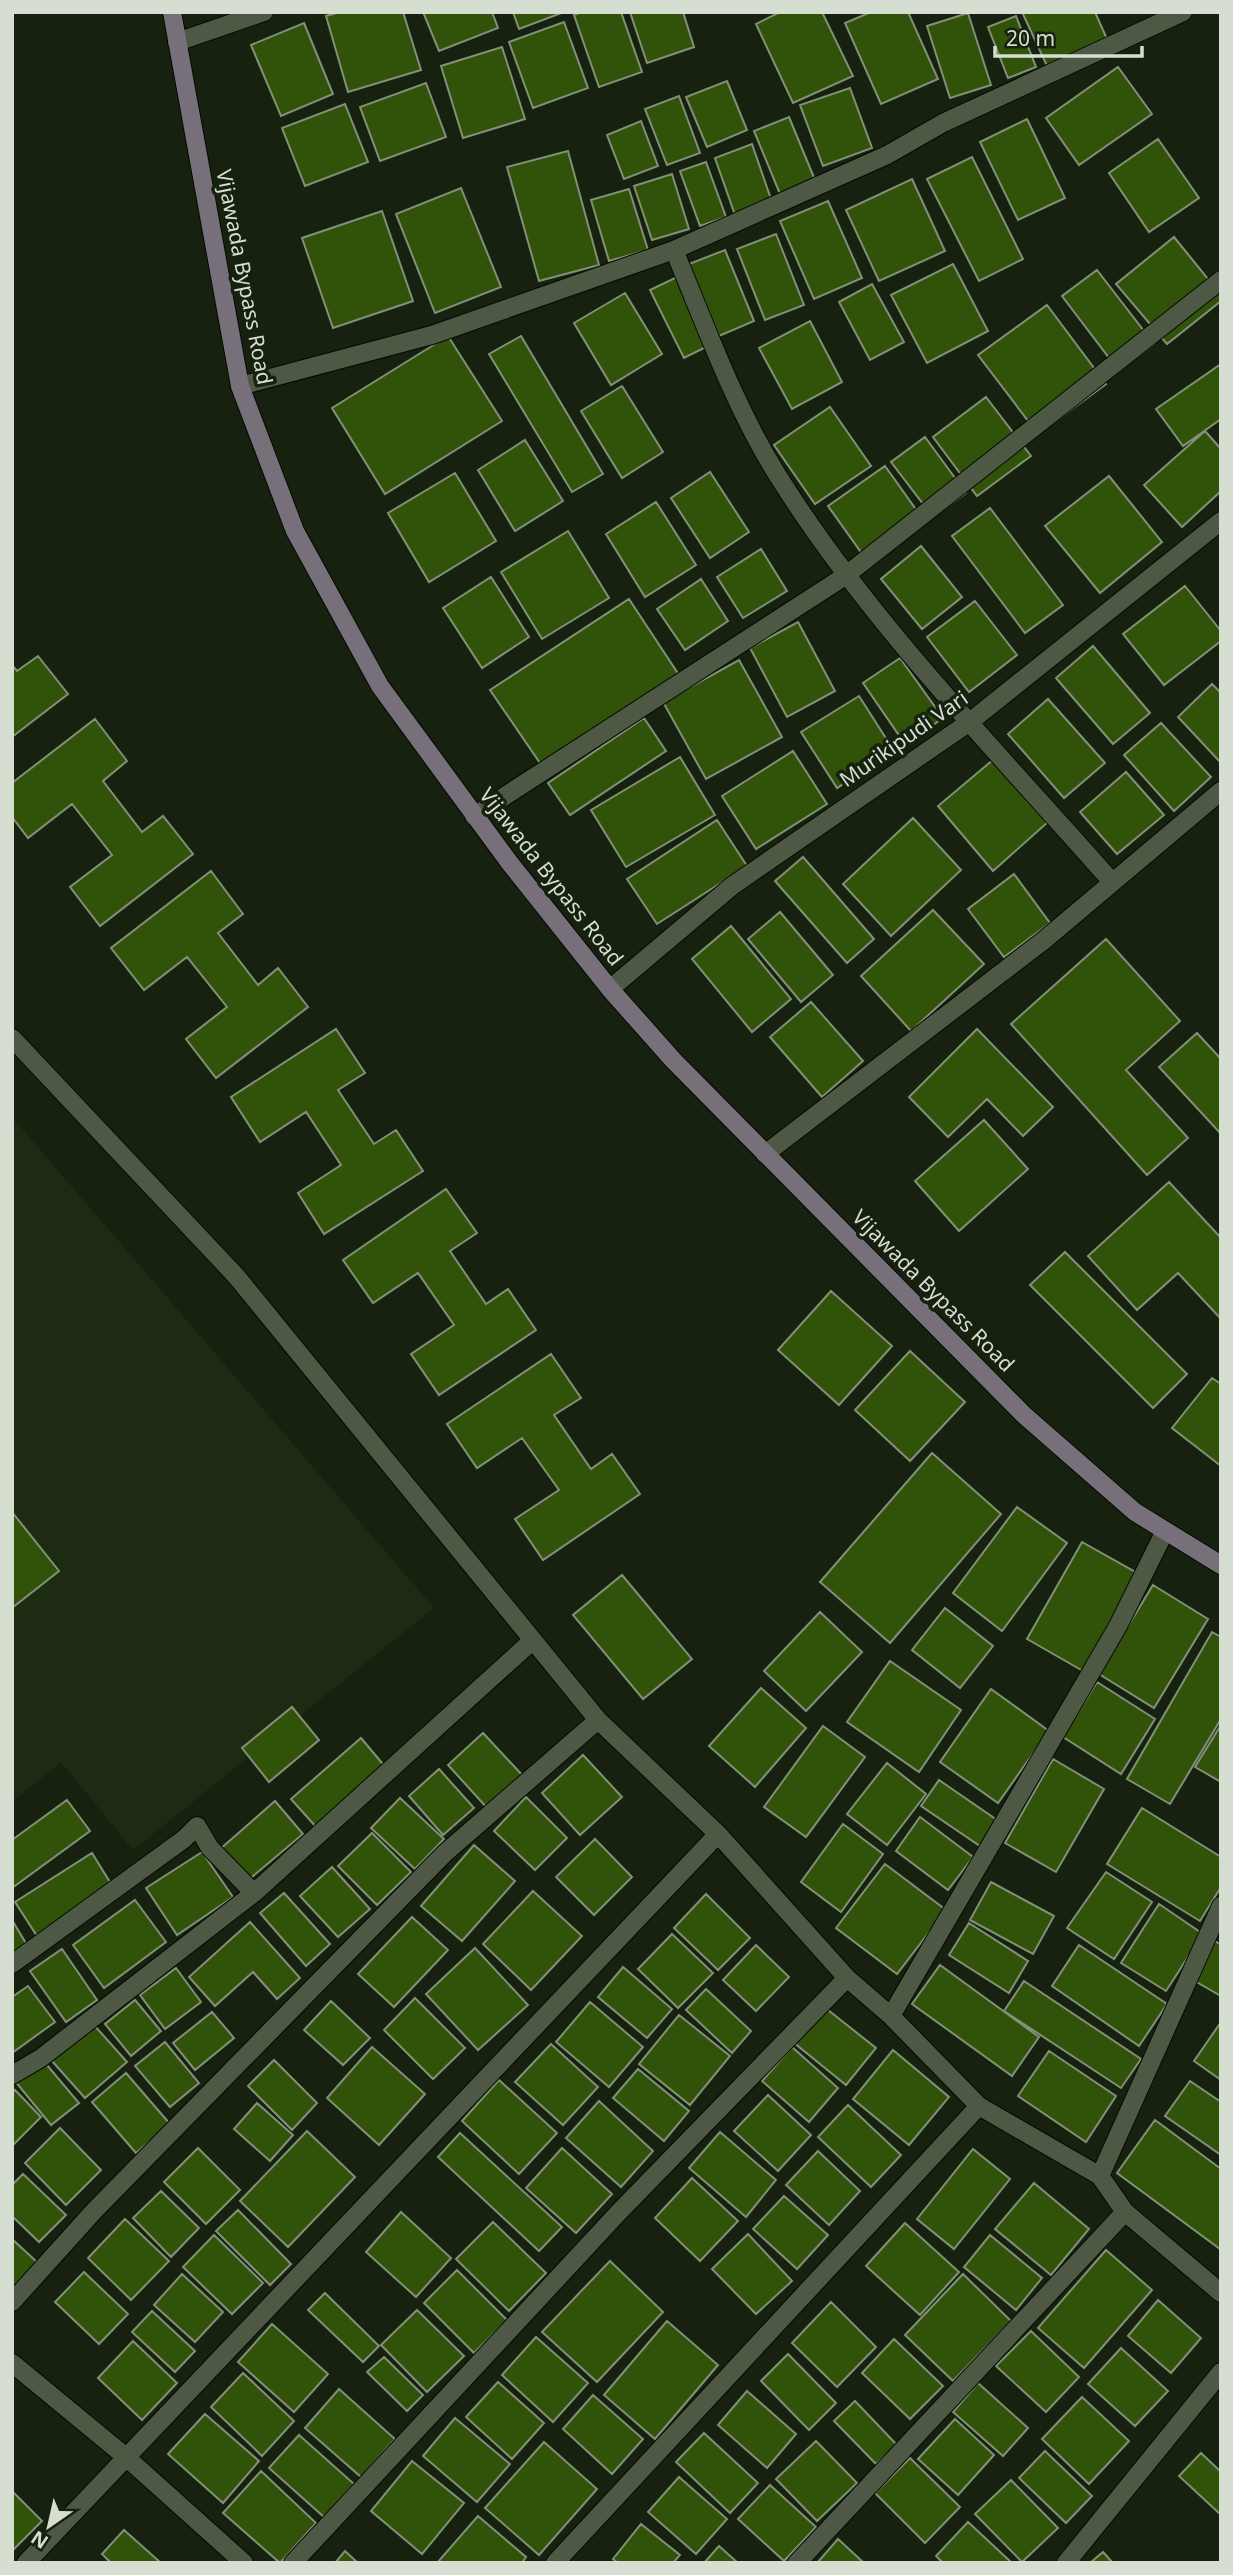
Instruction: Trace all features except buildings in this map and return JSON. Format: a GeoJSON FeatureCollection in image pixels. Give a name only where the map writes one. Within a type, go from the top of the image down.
{"type":"FeatureCollection","features":[{"type":"Feature","properties":{"kind":"main road","name":"Vijawada Bypass Road"},"geometry":{"type":"LineString","coordinates":[[172,12],[240,386],[295,531],[380,686],[474,816],[610,989],[673,1060],[1024,1415],[1135,1511],[1221,1565]]}},
{"type":"Feature","properties":{"kind":"street"},"geometry":{"type":"LineString","coordinates":[[177,42],[264,12]]}},
{"type":"Feature","properties":{"kind":"street"},"geometry":{"type":"LineString","coordinates":[[240,386],[432,335],[674,250],[887,155],[943,123],[1183,12]]}},
{"type":"Feature","properties":{"kind":"street"},"geometry":{"type":"LineString","coordinates":[[674,250],[742,413],[778,475],[845,576],[1112,882]]}},
{"type":"Feature","properties":{"kind":"street"},"geometry":{"type":"LineString","coordinates":[[474,816],[845,576],[1221,280]]}},
{"type":"Feature","properties":{"kind":"street","name":"Murikipudi Vari"},"geometry":{"type":"LineString","coordinates":[[610,989],[732,886],[971,721],[1221,521]]}},
{"type":"Feature","properties":{"kind":"street"},"geometry":{"type":"LineString","coordinates":[[765,1154],[1043,941],[1221,791]]}},
{"type":"Feature","properties":{"kind":"street"},"geometry":{"type":"LineString","coordinates":[[12,1038],[236,1276],[598,1720],[718,1834],[847,1978],[891,2016],[979,2106],[1100,2176],[1125,2213],[1221,2292]]}},
{"type":"Feature","properties":{"kind":"street"},"geometry":{"type":"LineString","coordinates":[[891,2016],[1118,1626],[1166,1531]]}},
{"type":"Feature","properties":{"kind":"street"},"geometry":{"type":"LineString","coordinates":[[12,2075],[41,2058],[254,1893],[532,1641]]}},
{"type":"Feature","properties":{"kind":"street"},"geometry":{"type":"LineString","coordinates":[[12,2302],[94,2211],[445,1853],[598,1720]]}},
{"type":"Feature","properties":{"kind":"street"},"geometry":{"type":"LineString","coordinates":[[12,1964],[184,1839],[197,1826],[210,1848],[254,1893]]}},
{"type":"Feature","properties":{"kind":"street"},"geometry":{"type":"LineString","coordinates":[[26,2563],[718,1834]]}},
{"type":"Feature","properties":{"kind":"street"},"geometry":{"type":"LineString","coordinates":[[1100,2176],[1221,1906]]}},
{"type":"Feature","properties":{"kind":"street"},"geometry":{"type":"LineString","coordinates":[[292,2563],[619,2211],[847,1978]]}},
{"type":"Feature","properties":{"kind":"street"},"geometry":{"type":"LineString","coordinates":[[555,2563],[979,2106]]}},
{"type":"Feature","properties":{"kind":"street"},"geometry":{"type":"LineString","coordinates":[[796,2563],[1125,2213]]}},
{"type":"Feature","properties":{"kind":"street"},"geometry":{"type":"LineString","coordinates":[[12,2363],[126,2457],[244,2563]]}},
{"type":"Feature","properties":{"kind":"street"},"geometry":{"type":"LineString","coordinates":[[1066,2563],[1221,2372]]}},
{"type":"Feature","properties":{"kind":"shaded area"},"geometry":{"type":"Polygon","coordinates":[[[12,1117],[434,1608],[133,1850],[61,1762],[12,1802],[12,1117]]]}}]}
